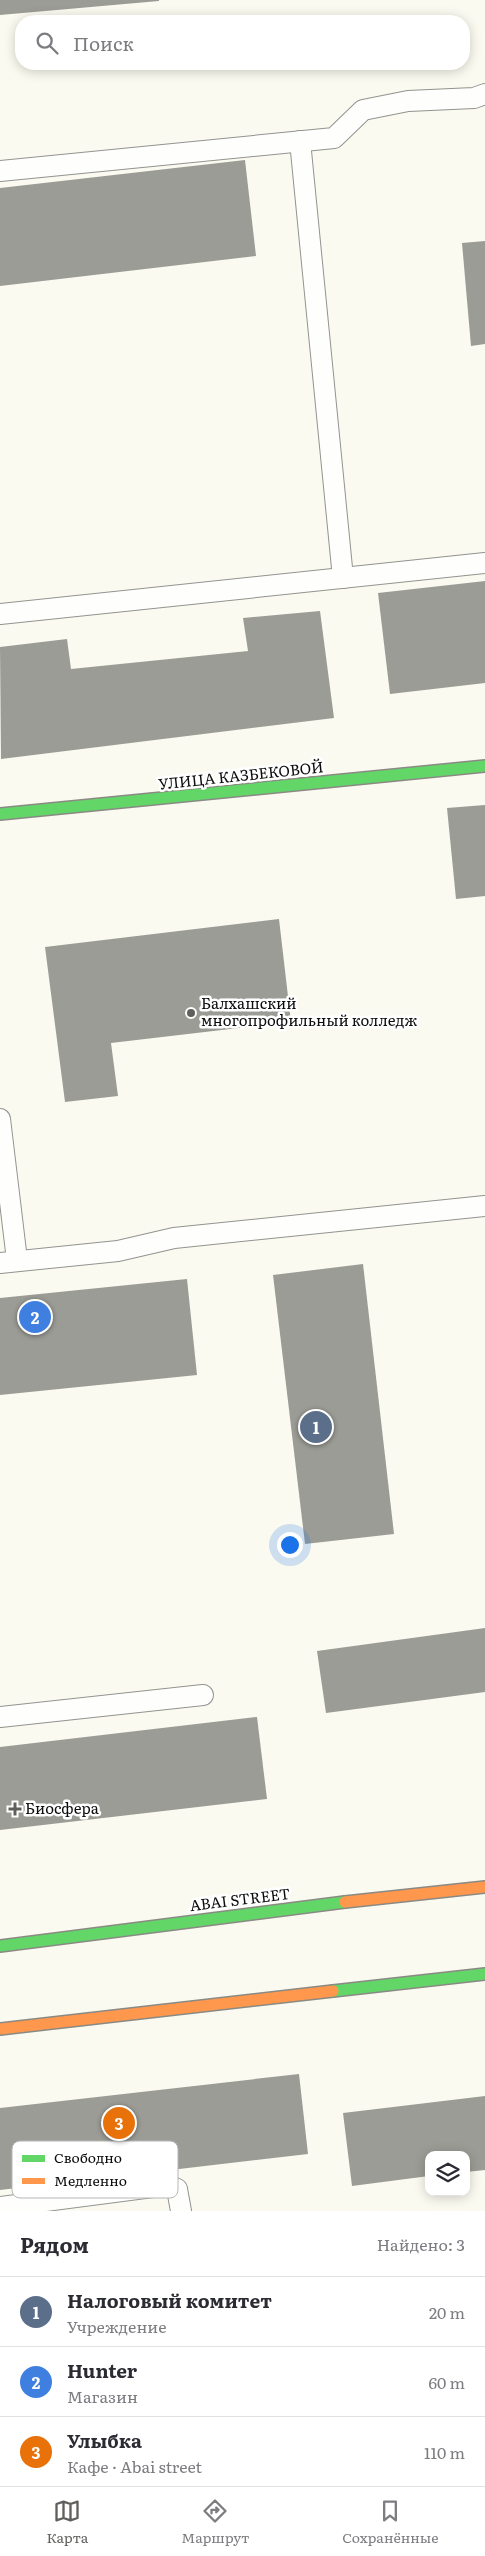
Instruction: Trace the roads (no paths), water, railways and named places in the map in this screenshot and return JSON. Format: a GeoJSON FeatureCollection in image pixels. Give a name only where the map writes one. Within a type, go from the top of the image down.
{"type":"FeatureCollection","features":[{"type":"Feature","properties":{"kind":"main road","name":"УЛИЦА КАЗБЕКОВОЙ"},"geometry":{"type":"LineString","coordinates":[[0,814],[485,766]]}},
{"type":"Feature","properties":{"kind":"main road","name":"ABAI STREET"},"geometry":{"type":"LineString","coordinates":[[0,1946],[302,1907],[485,1887]]}},
{"type":"Feature","properties":{"kind":"main road"},"geometry":{"type":"LineString","coordinates":[[0,2029],[485,1974]]}},
{"type":"Feature","properties":{"kind":"lane"},"geometry":{"type":"LineString","coordinates":[[0,170],[334,138],[363,110],[408,101],[474,98],[485,94]]}},
{"type":"Feature","properties":{"kind":"lane"},"geometry":{"type":"LineString","coordinates":[[300,141],[343,578]]}},
{"type":"Feature","properties":{"kind":"lane"},"geometry":{"type":"LineString","coordinates":[[0,614],[485,563]]}},
{"type":"Feature","properties":{"kind":"lane"},"geometry":{"type":"LineString","coordinates":[[0,1119],[8,1262],[118,1251],[174,1238],[485,1206]]}},
{"type":"Feature","properties":{"kind":"lane"},"geometry":{"type":"LineString","coordinates":[[0,1717],[203,1695]]}},
{"type":"Feature","properties":{"kind":"lane"},"geometry":{"type":"LineString","coordinates":[[0,2207],[69,2198]]}},
{"type":"Feature","properties":{"kind":"lane"},"geometry":{"type":"LineString","coordinates":[[178,2198],[181,2211]]}},
{"type":"Feature","properties":{"kind":"place","name":"Балхашский многопрофильный колледж"},"geometry":{"type":"Point","coordinates":[191,1013]}},
{"type":"Feature","properties":{"kind":"place","name":"Hunter"},"geometry":{"type":"Point","coordinates":[35,1317]}},
{"type":"Feature","properties":{"kind":"place","name":"Налоговый комитет"},"geometry":{"type":"Point","coordinates":[316,1427]}},
{"type":"Feature","properties":{"kind":"place","name":"Биосфера"},"geometry":{"type":"Point","coordinates":[15,1809]}},
{"type":"Feature","properties":{"kind":"place","name":"Улыбка"},"geometry":{"type":"Point","coordinates":[119,2123]}}]}
